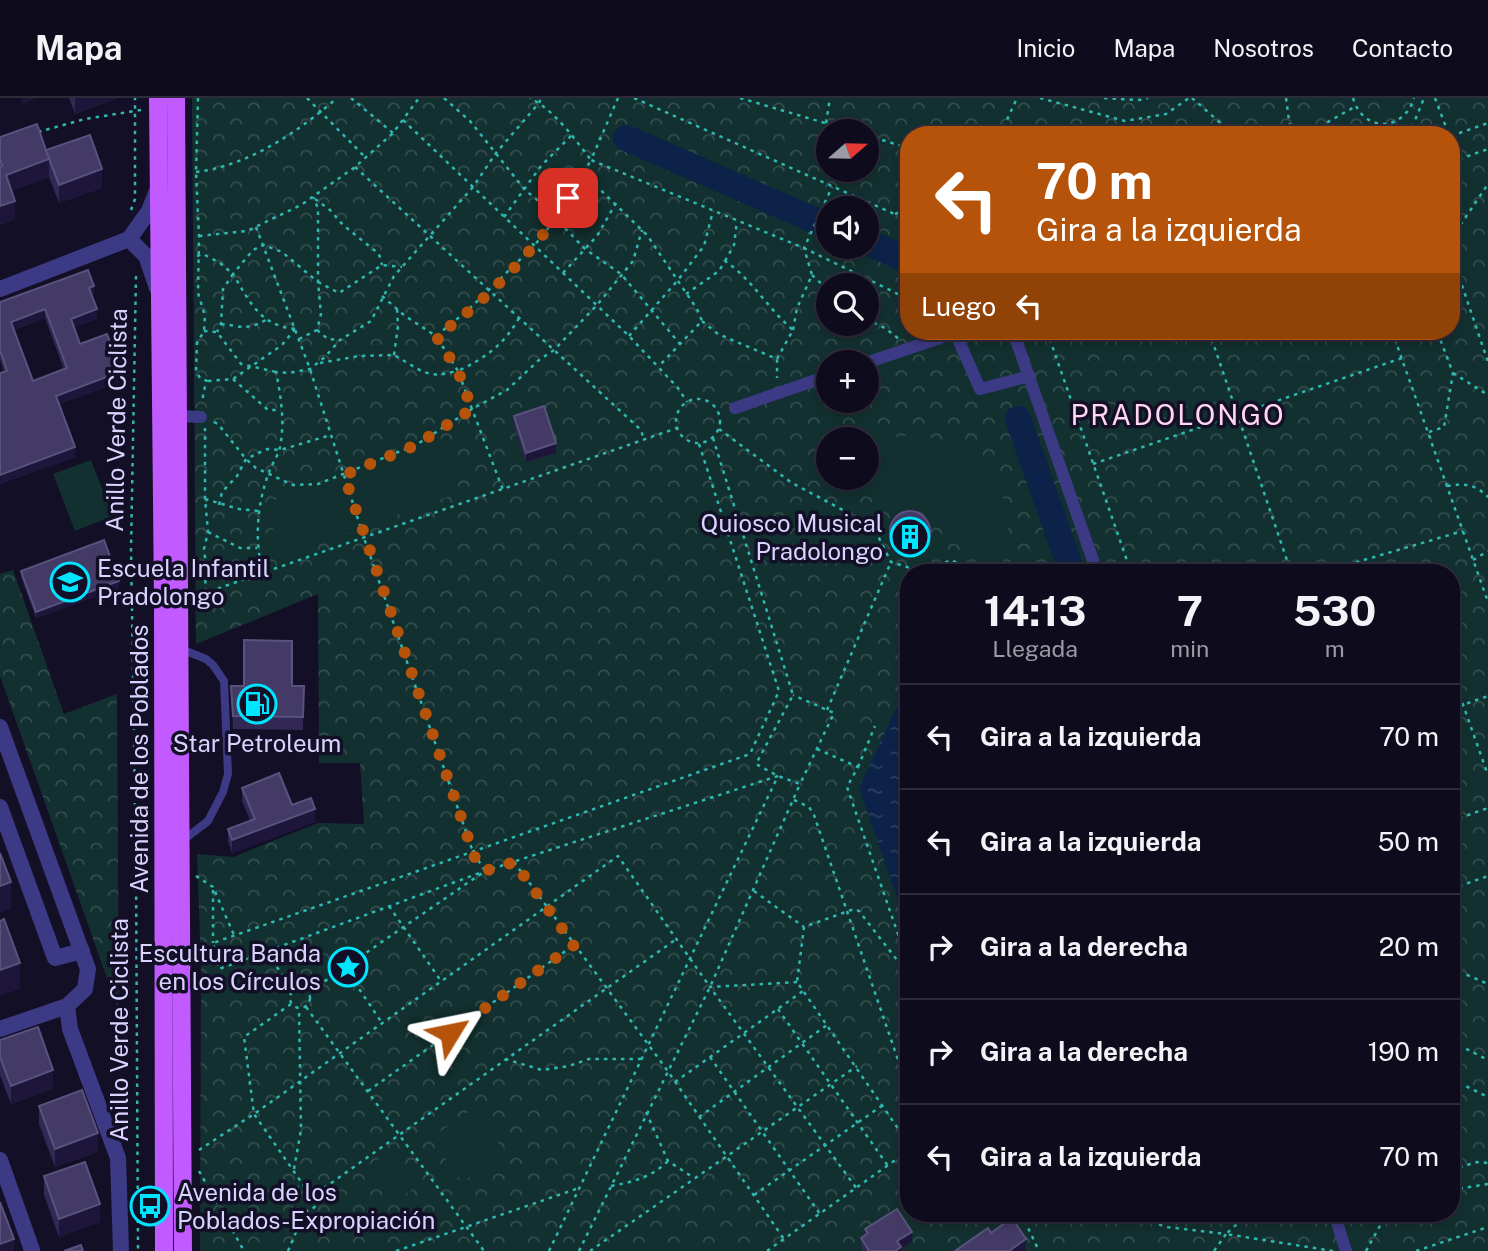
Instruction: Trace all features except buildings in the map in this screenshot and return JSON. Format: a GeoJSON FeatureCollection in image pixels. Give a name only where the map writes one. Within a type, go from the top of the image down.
{"type":"FeatureCollection","features":[{"type":"Feature","properties":{"kind":"main road","name":"Avenida de los Poblados"},"geometry":{"type":"LineString","coordinates":[[177,98],[183,1251]]}},
{"type":"Feature","properties":{"kind":"main road","name":"Avenida de los Poblados"},"geometry":{"type":"LineString","coordinates":[[158,103],[163,603],[164,1251]]}},
{"type":"Feature","properties":{"kind":"street"},"geometry":{"type":"LineString","coordinates":[[134,244],[159,186]]}},
{"type":"Feature","properties":{"kind":"street"},"geometry":{"type":"LineString","coordinates":[[0,289],[134,244],[159,239],[177,228]]}},
{"type":"Feature","properties":{"kind":"street"},"geometry":{"type":"LineString","coordinates":[[134,244],[146,256],[159,298]]}},
{"type":"Feature","properties":{"kind":"street"},"geometry":{"type":"LineString","coordinates":[[879,359],[933,340]]}},
{"type":"Feature","properties":{"kind":"street"},"geometry":{"type":"LineString","coordinates":[[960,340],[980,389],[1030,376]]}},
{"type":"Feature","properties":{"kind":"street"},"geometry":{"type":"LineString","coordinates":[[1016,340],[1094,564]]}},
{"type":"Feature","properties":{"kind":"street"},"geometry":{"type":"LineString","coordinates":[[735,408],[816,380]]}},
{"type":"Feature","properties":{"kind":"street"},"geometry":{"type":"LineString","coordinates":[[179,416],[201,417]]}},
{"type":"Feature","properties":{"kind":"street"},"geometry":{"type":"LineString","coordinates":[[0,727],[88,969],[85,989],[67,1006],[0,1030]]}},
{"type":"Feature","properties":{"kind":"street"},"geometry":{"type":"LineString","coordinates":[[0,807],[55,957],[82,951]]}},
{"type":"Feature","properties":{"kind":"street"},"geometry":{"type":"LineString","coordinates":[[67,1006],[70,1029],[118,1158],[121,1251]]}},
{"type":"Feature","properties":{"kind":"street"},"geometry":{"type":"LineString","coordinates":[[0,1160],[32,1250]]}},
{"type":"Feature","properties":{"kind":"street"},"geometry":{"type":"LineString","coordinates":[[1337,1222],[1346,1251]]}},
{"type":"Feature","properties":{"kind":"lane"},"geometry":{"type":"LineString","coordinates":[[181,649],[213,664],[224,681],[228,774],[223,792],[208,821],[182,841]]}},
{"type":"Feature","properties":{"kind":"path"},"geometry":{"type":"LineString","coordinates":[[131,209],[135,199],[135,98]]}},
{"type":"Feature","properties":{"kind":"path"},"geometry":{"type":"LineString","coordinates":[[198,98],[195,172],[199,236],[197,257],[198,293],[203,306],[204,331],[197,343],[196,371],[200,378],[207,381],[233,379],[282,345],[296,329]]}},
{"type":"Feature","properties":{"kind":"path"},"geometry":{"type":"LineString","coordinates":[[307,98],[365,157]]}},
{"type":"Feature","properties":{"kind":"path"},"geometry":{"type":"LineString","coordinates":[[195,172],[215,170],[284,138],[337,98]]}},
{"type":"Feature","properties":{"kind":"path"},"geometry":{"type":"LineString","coordinates":[[351,98],[393,133]]}},
{"type":"Feature","properties":{"kind":"path"},"geometry":{"type":"LineString","coordinates":[[199,236],[247,231],[302,205],[355,167],[393,133],[419,98]]}},
{"type":"Feature","properties":{"kind":"path"},"geometry":{"type":"LineString","coordinates":[[444,98],[470,121],[525,190],[541,203],[585,250],[621,274],[680,344]]}},
{"type":"Feature","properties":{"kind":"path"},"geometry":{"type":"LineString","coordinates":[[530,98],[540,103],[572,135],[591,160],[804,248],[900,295]]}},
{"type":"Feature","properties":{"kind":"path"},"geometry":{"type":"LineString","coordinates":[[204,331],[217,332],[241,364],[289,373],[310,369],[340,340],[371,321],[382,296],[402,267],[473,187],[496,153],[540,103],[541,98]]}},
{"type":"Feature","properties":{"kind":"path"},"geometry":{"type":"LineString","coordinates":[[436,336],[489,291],[534,246],[556,219],[591,160],[618,98]]}},
{"type":"Feature","properties":{"kind":"path"},"geometry":{"type":"LineString","coordinates":[[634,98],[900,216]]}},
{"type":"Feature","properties":{"kind":"path"},"geometry":{"type":"LineString","coordinates":[[740,98],[816,121]]}},
{"type":"Feature","properties":{"kind":"path"},"geometry":{"type":"LineString","coordinates":[[827,119],[830,98]]}},
{"type":"Feature","properties":{"kind":"path"},"geometry":{"type":"LineString","coordinates":[[1004,126],[1017,98]]}},
{"type":"Feature","properties":{"kind":"path"},"geometry":{"type":"LineString","coordinates":[[1040,98],[1125,121],[1166,114],[1190,98],[1223,126]]}},
{"type":"Feature","properties":{"kind":"path"},"geometry":{"type":"LineString","coordinates":[[1104,98],[1148,98]]}},
{"type":"Feature","properties":{"kind":"path"},"geometry":{"type":"LineString","coordinates":[[1286,98],[1290,126]]}},
{"type":"Feature","properties":{"kind":"path"},"geometry":{"type":"LineString","coordinates":[[1353,98],[1368,120],[1388,124],[1405,116],[1414,98]]}},
{"type":"Feature","properties":{"kind":"path"},"geometry":{"type":"LineString","coordinates":[[1413,126],[1424,98]]}},
{"type":"Feature","properties":{"kind":"path"},"geometry":{"type":"LineString","coordinates":[[1435,98],[1446,126]]}},
{"type":"Feature","properties":{"kind":"path"},"geometry":{"type":"LineString","coordinates":[[37,132],[85,119],[135,111],[158,103]]}},
{"type":"Feature","properties":{"kind":"path"},"geometry":{"type":"LineString","coordinates":[[1320,126],[1356,106]]}},
{"type":"Feature","properties":{"kind":"path"},"geometry":{"type":"LineString","coordinates":[[403,120],[629,336],[678,388],[687,402]]}},
{"type":"Feature","properties":{"kind":"path"},"geometry":{"type":"LineString","coordinates":[[1460,132],[1488,123]]}},
{"type":"Feature","properties":{"kind":"path"},"geometry":{"type":"LineString","coordinates":[[504,217],[541,166],[572,135]]}},
{"type":"Feature","properties":{"kind":"path"},"geometry":{"type":"LineString","coordinates":[[879,139],[900,146]]}},
{"type":"Feature","properties":{"kind":"path"},"geometry":{"type":"LineString","coordinates":[[1460,159],[1488,149]]}},
{"type":"Feature","properties":{"kind":"path"},"geometry":{"type":"LineString","coordinates":[[355,167],[641,430],[645,441]]}},
{"type":"Feature","properties":{"kind":"path"},"geometry":{"type":"LineString","coordinates":[[583,173],[642,230],[678,280],[702,321],[718,334],[777,359]]}},
{"type":"Feature","properties":{"kind":"path"},"geometry":{"type":"LineString","coordinates":[[1460,226],[1488,184]]}},
{"type":"Feature","properties":{"kind":"path"},"geometry":{"type":"LineString","coordinates":[[816,279],[812,275],[804,248],[832,187]]}},
{"type":"Feature","properties":{"kind":"path"},"geometry":{"type":"LineString","coordinates":[[313,197],[379,254],[382,265]]}},
{"type":"Feature","properties":{"kind":"path"},"geometry":{"type":"LineString","coordinates":[[299,339],[317,330],[321,314],[318,208],[313,197]]}},
{"type":"Feature","properties":{"kind":"path"},"geometry":{"type":"LineString","coordinates":[[563,273],[597,236],[616,203]]}},
{"type":"Feature","properties":{"kind":"path"},"geometry":{"type":"LineString","coordinates":[[629,336],[704,246],[713,210]]}},
{"type":"Feature","properties":{"kind":"path"},"geometry":{"type":"LineString","coordinates":[[895,214],[900,212]]}},
{"type":"Feature","properties":{"kind":"path"},"geometry":{"type":"LineString","coordinates":[[686,294],[719,271],[726,261],[734,245],[737,220]]}},
{"type":"Feature","properties":{"kind":"path"},"geometry":{"type":"LineString","coordinates":[[256,227],[310,369],[364,538],[473,852],[485,871]]}},
{"type":"Feature","properties":{"kind":"path"},"geometry":{"type":"LineString","coordinates":[[201,417],[218,424],[256,468],[293,485],[318,484],[416,445],[507,390],[539,360],[554,350],[597,305],[633,261],[642,230]]}},
{"type":"Feature","properties":{"kind":"path"},"geometry":{"type":"LineString","coordinates":[[217,332],[221,324],[223,289],[253,250],[264,245],[282,252],[318,282],[339,293],[382,265],[402,267]]}},
{"type":"Feature","properties":{"kind":"path"},"geometry":{"type":"LineString","coordinates":[[197,257],[203,254],[233,274],[256,310],[266,320],[279,327],[296,329]]}},
{"type":"Feature","properties":{"kind":"path"},"geometry":{"type":"LineString","coordinates":[[726,261],[740,271],[766,304],[793,330]]}},
{"type":"Feature","properties":{"kind":"path","name":"Anillo Verde Ciclista"},"geometry":{"type":"LineString","coordinates":[[135,269],[131,550],[138,1251]]}},
{"type":"Feature","properties":{"kind":"path"},"geometry":{"type":"LineString","coordinates":[[777,394],[777,359],[793,330],[797,308],[812,275]]}},
{"type":"Feature","properties":{"kind":"path"},"geometry":{"type":"LineString","coordinates":[[1460,280],[1488,362]]}},
{"type":"Feature","properties":{"kind":"path"},"geometry":{"type":"LineString","coordinates":[[382,296],[436,336],[458,371],[503,490]]}},
{"type":"Feature","properties":{"kind":"path"},"geometry":{"type":"LineString","coordinates":[[394,355],[398,327],[397,309]]}},
{"type":"Feature","properties":{"kind":"path"},"geometry":{"type":"LineString","coordinates":[[316,363],[359,356],[394,355],[423,372],[438,375],[458,371],[489,354],[513,329],[519,318]]}},
{"type":"Feature","properties":{"kind":"path"},"geometry":{"type":"LineString","coordinates":[[221,324],[240,329],[266,320]]}},
{"type":"Feature","properties":{"kind":"path"},"geometry":{"type":"LineString","coordinates":[[658,367],[702,321]]}},
{"type":"Feature","properties":{"kind":"path"},"geometry":{"type":"LineString","coordinates":[[879,327],[898,338],[907,349]]}},
{"type":"Feature","properties":{"kind":"path"},"geometry":{"type":"LineString","coordinates":[[317,330],[328,339],[340,340]]}},
{"type":"Feature","properties":{"kind":"path"},"geometry":{"type":"LineString","coordinates":[[1050,340],[1128,564]]}},
{"type":"Feature","properties":{"kind":"path"},"geometry":{"type":"LineString","coordinates":[[1212,340],[1288,564]]}},
{"type":"Feature","properties":{"kind":"path"},"geometry":{"type":"LineString","coordinates":[[1395,340],[1488,602]]}},
{"type":"Feature","properties":{"kind":"path"},"geometry":{"type":"LineString","coordinates":[[1428,432],[1444,427],[1452,373],[1440,340]]}},
{"type":"Feature","properties":{"kind":"path"},"geometry":{"type":"LineString","coordinates":[[1093,464],[1402,358]]}},
{"type":"Feature","properties":{"kind":"path"},"geometry":{"type":"LineString","coordinates":[[263,573],[257,548],[260,511],[269,474],[279,450],[282,411],[276,372]]}},
{"type":"Feature","properties":{"kind":"path"},"geometry":{"type":"LineString","coordinates":[[1452,373],[1488,395]]}},
{"type":"Feature","properties":{"kind":"path"},"geometry":{"type":"LineString","coordinates":[[233,379],[268,410],[282,411]]}},
{"type":"Feature","properties":{"kind":"path"},"geometry":{"type":"LineString","coordinates":[[201,417],[205,413],[203,393],[207,381]]}},
{"type":"Feature","properties":{"kind":"path"},"geometry":{"type":"LineString","coordinates":[[702,400],[715,407],[720,421],[719,429],[713,438],[699,444],[681,437],[677,428],[676,418],[680,408],[687,402],[702,400]]}},
{"type":"Feature","properties":{"kind":"path"},"geometry":{"type":"LineString","coordinates":[[201,417],[205,427],[206,445],[205,499],[208,533],[204,549],[205,593]]}},
{"type":"Feature","properties":{"kind":"path"},"geometry":{"type":"LineString","coordinates":[[193,594],[205,593],[677,428]]}},
{"type":"Feature","properties":{"kind":"path"},"geometry":{"type":"LineString","coordinates":[[719,429],[792,483],[873,526],[891,562],[900,565]]}},
{"type":"Feature","properties":{"kind":"path"},"geometry":{"type":"LineString","coordinates":[[219,505],[222,492],[237,476],[246,459],[267,449],[279,450],[332,435]]}},
{"type":"Feature","properties":{"kind":"path"},"geometry":{"type":"LineString","coordinates":[[713,438],[793,695],[756,764],[800,784]]}},
{"type":"Feature","properties":{"kind":"path"},"geometry":{"type":"LineString","coordinates":[[214,943],[750,754],[779,691],[699,444]]}},
{"type":"Feature","properties":{"kind":"path"},"geometry":{"type":"LineString","coordinates":[[1447,486],[1462,483],[1478,487],[1488,497]]}},
{"type":"Feature","properties":{"kind":"path"},"geometry":{"type":"LineString","coordinates":[[205,499],[219,505],[260,511]]}},
{"type":"Feature","properties":{"kind":"path"},"geometry":{"type":"LineString","coordinates":[[1350,564],[1463,531]]}},
{"type":"Feature","properties":{"kind":"path"},"geometry":{"type":"LineString","coordinates":[[208,533],[240,548],[257,548]]}},
{"type":"Feature","properties":{"kind":"path"},"geometry":{"type":"LineString","coordinates":[[1473,560],[1488,551]]}},
{"type":"Feature","properties":{"kind":"path"},"geometry":{"type":"LineString","coordinates":[[942,564],[951,560],[959,564]]}},
{"type":"Feature","properties":{"kind":"path"},"geometry":{"type":"LineString","coordinates":[[827,710],[891,562]]}},
{"type":"Feature","properties":{"kind":"path"},"geometry":{"type":"LineString","coordinates":[[579,1251],[710,987],[834,713],[793,695]]}},
{"type":"Feature","properties":{"kind":"path"},"geometry":{"type":"LineString","coordinates":[[1460,696],[1488,775]]}},
{"type":"Feature","properties":{"kind":"path"},"geometry":{"type":"LineString","coordinates":[[1460,706],[1488,696]]}},
{"type":"Feature","properties":{"kind":"path"},"geometry":{"type":"LineString","coordinates":[[876,726],[847,787],[900,942]]}},
{"type":"Feature","properties":{"kind":"path"},"geometry":{"type":"LineString","coordinates":[[817,749],[858,767]]}},
{"type":"Feature","properties":{"kind":"path"},"geometry":{"type":"LineString","coordinates":[[213,887],[214,943],[219,969],[485,871],[778,776]]}},
{"type":"Feature","properties":{"kind":"path"},"geometry":{"type":"LineString","coordinates":[[549,1251],[778,776]]}},
{"type":"Feature","properties":{"kind":"path"},"geometry":{"type":"LineString","coordinates":[[793,799],[809,807],[814,815],[900,1066]]}},
{"type":"Feature","properties":{"kind":"path"},"geometry":{"type":"LineString","coordinates":[[1460,818],[1488,808]]}},
{"type":"Feature","properties":{"kind":"path"},"geometry":{"type":"LineString","coordinates":[[199,1150],[254,1114],[618,856],[675,940],[857,1189]]}},
{"type":"Feature","properties":{"kind":"path"},"geometry":{"type":"LineString","coordinates":[[514,862],[667,1070],[784,1239]]}},
{"type":"Feature","properties":{"kind":"path"},"geometry":{"type":"LineString","coordinates":[[309,992],[485,871]]}},
{"type":"Feature","properties":{"kind":"path"},"geometry":{"type":"LineString","coordinates":[[182,875],[198,876],[213,887],[234,935]]}},
{"type":"Feature","properties":{"kind":"path"},"geometry":{"type":"LineString","coordinates":[[1460,886],[1488,876]]}},
{"type":"Feature","properties":{"kind":"path"},"geometry":{"type":"LineString","coordinates":[[754,891],[804,927]]}},
{"type":"Feature","properties":{"kind":"path"},"geometry":{"type":"LineString","coordinates":[[389,906],[441,981]]}},
{"type":"Feature","properties":{"kind":"path"},"geometry":{"type":"LineString","coordinates":[[804,927],[846,911],[859,911],[900,964]]}},
{"type":"Feature","properties":{"kind":"path"},"geometry":{"type":"LineString","coordinates":[[804,927],[797,982],[900,1131]]}},
{"type":"Feature","properties":{"kind":"path"},"geometry":{"type":"LineString","coordinates":[[317,1193],[675,940]]}},
{"type":"Feature","properties":{"kind":"path"},"geometry":{"type":"LineString","coordinates":[[368,1091],[574,945]]}},
{"type":"Feature","properties":{"kind":"path"},"geometry":{"type":"LineString","coordinates":[[266,952],[293,990]]}},
{"type":"Feature","properties":{"kind":"path"},"geometry":{"type":"LineString","coordinates":[[344,967],[382,1023]]}},
{"type":"Feature","properties":{"kind":"path"},"geometry":{"type":"LineString","coordinates":[[1460,972],[1488,984]]}},
{"type":"Feature","properties":{"kind":"path"},"geometry":{"type":"LineString","coordinates":[[710,987],[797,982]]}},
{"type":"Feature","properties":{"kind":"path"},"geometry":{"type":"LineString","coordinates":[[291,1004],[299,1009],[306,1007],[311,998],[309,992],[303,988],[293,990]]}},
{"type":"Feature","properties":{"kind":"path"},"geometry":{"type":"LineString","coordinates":[[291,1004],[290,996],[293,990]]}},
{"type":"Feature","properties":{"kind":"path"},"geometry":{"type":"LineString","coordinates":[[675,1082],[803,991]]}},
{"type":"Feature","properties":{"kind":"path"},"geometry":{"type":"LineString","coordinates":[[288,1251],[305,1211],[316,1206],[317,1193],[312,1187],[304,1185],[254,1114],[244,1037],[291,1004]]}},
{"type":"Feature","properties":{"kind":"path"},"geometry":{"type":"LineString","coordinates":[[306,1007],[484,1251]]}},
{"type":"Feature","properties":{"kind":"path"},"geometry":{"type":"LineString","coordinates":[[294,1171],[301,1130],[299,1009]]}},
{"type":"Feature","properties":{"kind":"path"},"geometry":{"type":"LineString","coordinates":[[778,1009],[888,1166]]}},
{"type":"Feature","properties":{"kind":"path"},"geometry":{"type":"LineString","coordinates":[[699,1117],[827,1025]]}},
{"type":"Feature","properties":{"kind":"path"},"geometry":{"type":"LineString","coordinates":[[1460,1046],[1488,1060]]}},
{"type":"Feature","properties":{"kind":"path"},"geometry":{"type":"LineString","coordinates":[[710,1057],[820,1214]]}},
{"type":"Feature","properties":{"kind":"path"},"geometry":{"type":"LineString","coordinates":[[505,1059],[542,1070],[569,1066],[589,1059],[642,1059]]}},
{"type":"Feature","properties":{"kind":"path"},"geometry":{"type":"LineString","coordinates":[[590,1251],[857,1066]]}},
{"type":"Feature","properties":{"kind":"path"},"geometry":{"type":"LineString","coordinates":[[1460,1083],[1488,1097]]}},
{"type":"Feature","properties":{"kind":"path"},"geometry":{"type":"LineString","coordinates":[[754,1195],[883,1104]]}},
{"type":"Feature","properties":{"kind":"path"},"geometry":{"type":"LineString","coordinates":[[646,1112],[668,1161],[695,1179]]}},
{"type":"Feature","properties":{"kind":"path"},"geometry":{"type":"LineString","coordinates":[[767,1251],[900,1157]]}},
{"type":"Feature","properties":{"kind":"path"},"geometry":{"type":"LineString","coordinates":[[611,1186],[644,1178],[668,1161]]}},
{"type":"Feature","properties":{"kind":"path"},"geometry":{"type":"LineString","coordinates":[[1460,1167],[1477,1162],[1488,1163]]}},
{"type":"Feature","properties":{"kind":"path"},"geometry":{"type":"LineString","coordinates":[[199,1171],[244,1251]]}},
{"type":"Feature","properties":{"kind":"path"},"geometry":{"type":"LineString","coordinates":[[1460,1189],[1488,1184]]}},
{"type":"Feature","properties":{"kind":"path"},"geometry":{"type":"LineString","coordinates":[[304,1185],[296,1189],[293,1196],[297,1208],[305,1211]]}},
{"type":"Feature","properties":{"kind":"path"},"geometry":{"type":"LineString","coordinates":[[396,1251],[580,1188]]}},
{"type":"Feature","properties":{"kind":"path"},"geometry":{"type":"LineString","coordinates":[[1025,1222],[1039,1251]]}},
{"type":"Feature","properties":{"kind":"path"},"geometry":{"type":"LineString","coordinates":[[1152,1222],[1166,1227],[1333,1251]]}},
{"type":"Feature","properties":{"kind":"path"},"geometry":{"type":"LineString","coordinates":[[1214,1251],[1239,1222]]}},
{"type":"Feature","properties":{"kind":"path"},"geometry":{"type":"LineString","coordinates":[[1366,1251],[1382,1222]]}},
{"type":"Feature","properties":{"kind":"path"},"geometry":{"type":"LineString","coordinates":[[1416,1251],[1488,1227]]}},
{"type":"Feature","properties":{"kind":"green space"},"geometry":{"type":"Polygon","coordinates":[[[192,98],[1488,98],[1488,1251],[200,1251],[201,965],[197,854],[233,857],[318,823],[364,824],[360,763],[319,763],[318,594],[196,644],[192,98]]]}},
{"type":"Feature","properties":{"kind":"green space"},"geometry":{"type":"Polygon","coordinates":[[[913,435],[938,439],[960,448],[978,460],[992,476],[1002,494],[1007,515],[1008,538],[1003,563],[942,539],[941,520],[930,507],[913,503],[896,512],[856,490],[879,490],[879,444],[895,437],[913,435]]]}},
{"type":"Feature","properties":{"kind":"green space"},"geometry":{"type":"Polygon","coordinates":[[[440,436],[461,492],[282,556],[265,504],[440,436]]]}},
{"type":"Feature","properties":{"kind":"green space"},"geometry":{"type":"Polygon","coordinates":[[[91,460],[113,516],[75,531],[53,474],[91,460]]]}},
{"type":"Feature","properties":{"kind":"green space"},"geometry":{"type":"Polygon","coordinates":[[[13,570],[64,714],[117,694],[119,1012],[0,676],[0,574],[13,570]]]}},
{"type":"Feature","properties":{"kind":"green space"},"geometry":{"type":"Polygon","coordinates":[[[474,1108],[505,1153],[462,1182],[431,1138],[474,1108]]]}},
{"type":"Feature","properties":{"kind":"green space"},"geometry":{"type":"Polygon","coordinates":[[[394,1149],[418,1185],[396,1201],[371,1165],[394,1149]]]}},
{"type":"Feature","properties":{"kind":"water"},"geometry":{"type":"Polygon","coordinates":[[[900,699],[900,906],[859,788],[900,699]]]}},
{"type":"Feature","properties":{"kind":"waterway"},"geometry":{"type":"LineString","coordinates":[[626,138],[816,221]]}},
{"type":"Feature","properties":{"kind":"waterway"},"geometry":{"type":"LineString","coordinates":[[879,248],[900,257]]}},
{"type":"Feature","properties":{"kind":"waterway"},"geometry":{"type":"LineString","coordinates":[[1018,419],[1069,564]]}},
{"type":"Feature","properties":{"kind":"place","name":"Quiosco Musical Pradolongo"},"geometry":{"type":"Point","coordinates":[910,537]}},
{"type":"Feature","properties":{"kind":"place","name":"Escuela Infantil Pradolongo"},"geometry":{"type":"Point","coordinates":[70,582]}},
{"type":"Feature","properties":{"kind":"place","name":"Star Petroleum"},"geometry":{"type":"Point","coordinates":[257,704]}},
{"type":"Feature","properties":{"kind":"place","name":"Escultura Banda en los Círculos"},"geometry":{"type":"Point","coordinates":[348,967]}},
{"type":"Feature","properties":{"kind":"place","name":"Avenida de los Poblados-Expropiación"},"geometry":{"type":"Point","coordinates":[150,1206]}},
{"type":"Feature","properties":{"kind":"district","name":"PRADOLONGO"},"geometry":{"type":"Point","coordinates":[1178,414]}},
{"type":"Feature","properties":{"kind":"route"},"geometry":{"type":"LineString","coordinates":[[450,1033],[574,945],[514,862],[485,871],[475,858],[344,475],[416,445],[472,409],[458,371],[436,336],[489,291],[534,246],[562,211],[568,198]]}}]}
